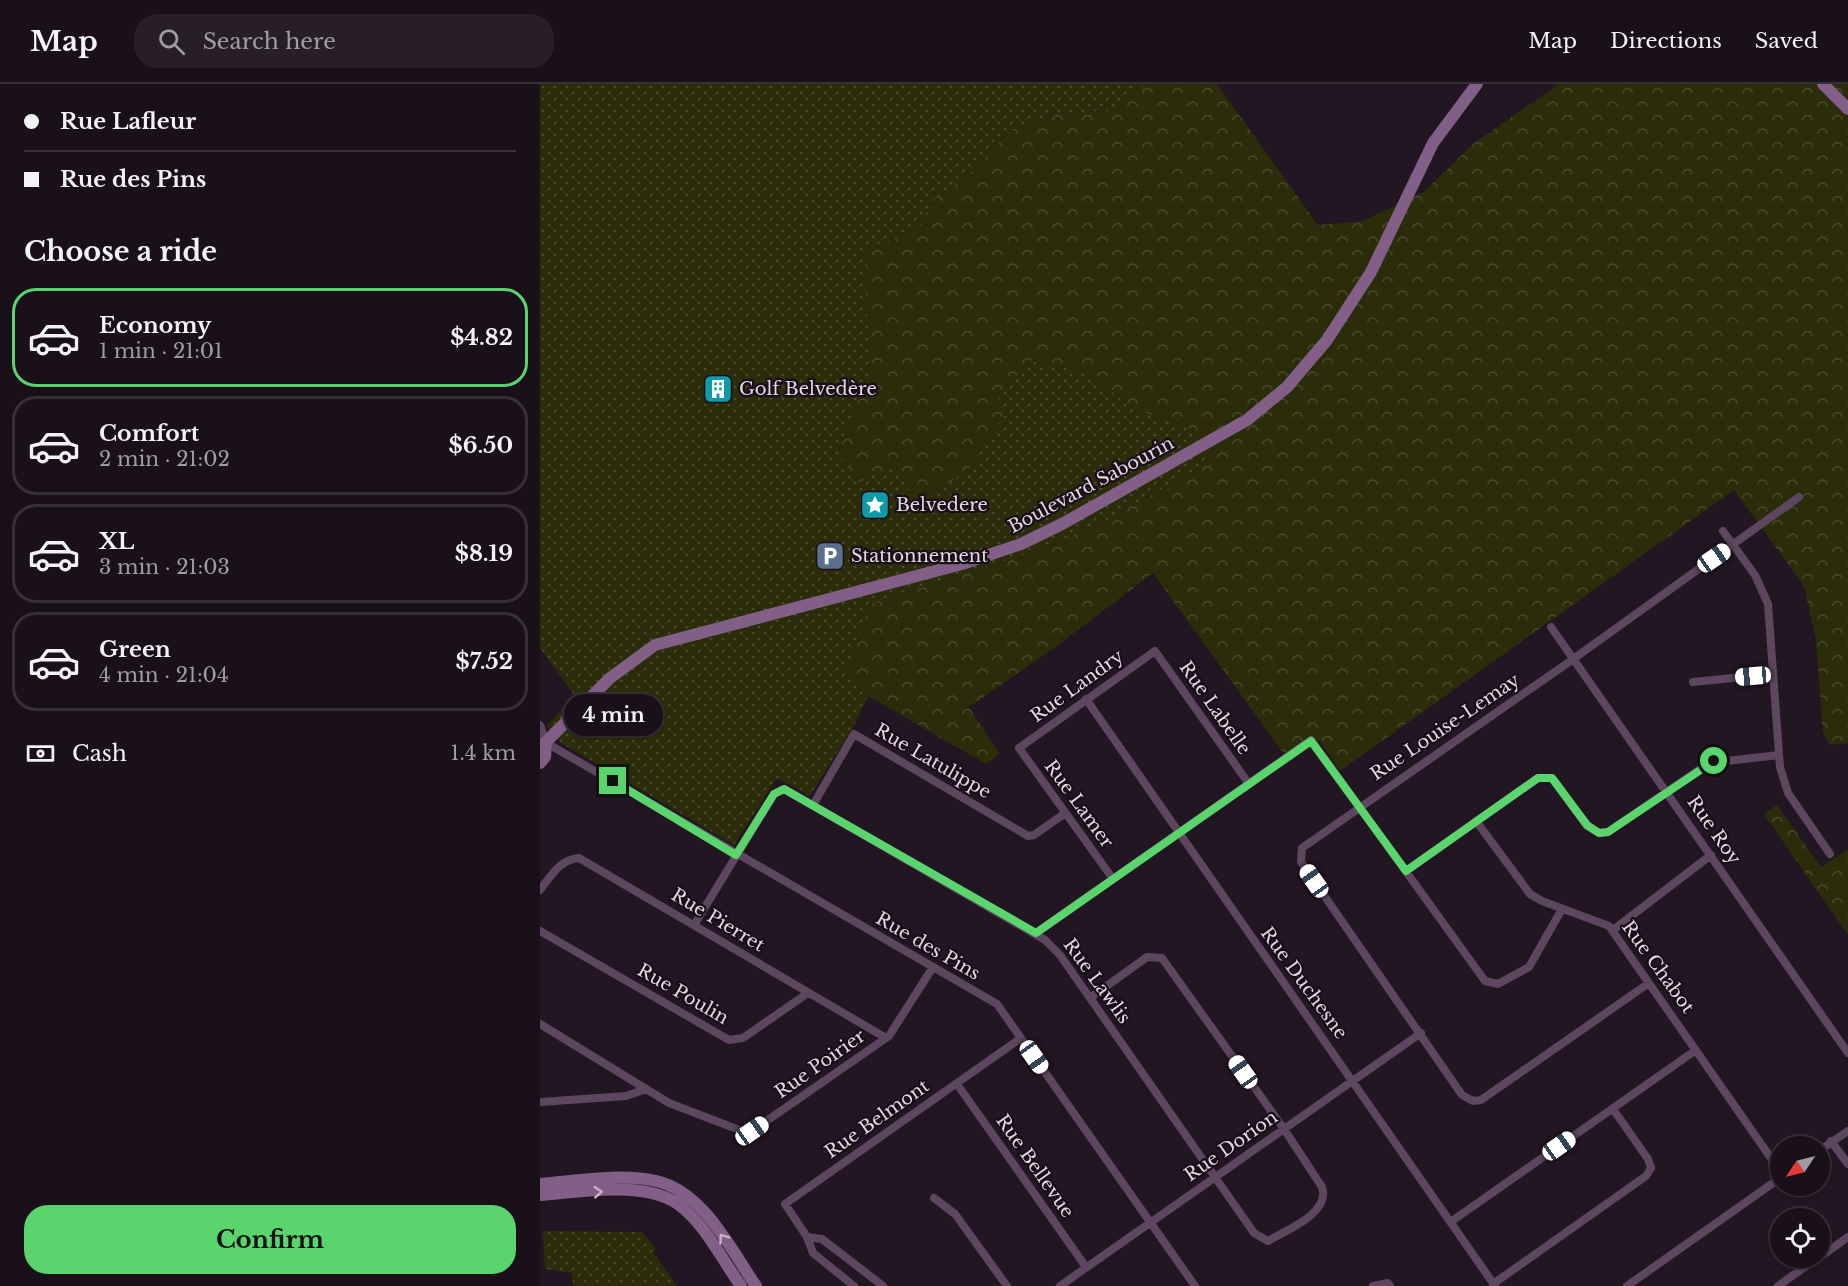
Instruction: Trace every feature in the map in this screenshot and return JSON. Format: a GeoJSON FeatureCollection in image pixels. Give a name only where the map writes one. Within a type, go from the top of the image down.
{"type":"FeatureCollection","features":[{"type":"Feature","properties":{"kind":"street","name":"Boulevard Sabourin"},"geometry":{"type":"LineString","coordinates":[[540,763],[545,757],[542,742],[610,678],[655,645],[804,604],[952,567],[1021,544],[1062,524],[1247,420],[1287,387],[1327,340],[1371,272],[1433,143],[1477,84]]}},
{"type":"Feature","properties":{"kind":"street"},"geometry":{"type":"LineString","coordinates":[[1823,84],[1848,109]]}},
{"type":"Feature","properties":{"kind":"street","name":"Rue Louise-Lemay"},"geometry":{"type":"LineString","coordinates":[[1649,983],[1481,1100],[1473,1101],[1462,1095],[1301,862],[1302,848],[1308,841],[1574,658],[1799,497]]}},
{"type":"Feature","properties":{"kind":"street"},"geometry":{"type":"LineString","coordinates":[[1723,531],[1755,575],[1767,599],[1779,756],[1786,789],[1830,854]]}},
{"type":"Feature","properties":{"kind":"street","name":"Rue Roy"},"geometry":{"type":"LineString","coordinates":[[1551,627],[1848,1053]]}},
{"type":"Feature","properties":{"kind":"street","name":"Rue Landry"},"geometry":{"type":"LineString","coordinates":[[1019,748],[1155,651]]}},
{"type":"Feature","properties":{"kind":"street","name":"Rue Labelle"},"geometry":{"type":"LineString","coordinates":[[1155,651],[1249,784]]}},
{"type":"Feature","properties":{"kind":"street"},"geometry":{"type":"LineString","coordinates":[[1693,681],[1773,674]]}},
{"type":"Feature","properties":{"kind":"street","name":"Rue Duchesne"},"geometry":{"type":"LineString","coordinates":[[1086,699],[1354,1080],[1494,1285]]}},
{"type":"Feature","properties":{"kind":"street"},"geometry":{"type":"LineString","coordinates":[[540,725],[542,742]]}},
{"type":"Feature","properties":{"kind":"street","name":"Rue Latulippe"},"geometry":{"type":"LineString","coordinates":[[813,805],[854,734],[1028,836],[1034,835],[1064,814]]}},
{"type":"Feature","properties":{"kind":"street"},"geometry":{"type":"LineString","coordinates":[[1036,933],[1311,741],[1360,805],[1485,981],[1498,984],[1529,966],[1562,909]]}},
{"type":"Feature","properties":{"kind":"street","name":"Rue des Pins"},"geometry":{"type":"LineString","coordinates":[[542,742],[997,1004],[1195,1286]]}},
{"type":"Feature","properties":{"kind":"street","name":"Rue Lamer"},"geometry":{"type":"LineString","coordinates":[[1019,748],[1064,814],[1113,879]]}},
{"type":"Feature","properties":{"kind":"street"},"geometry":{"type":"LineString","coordinates":[[1406,871],[1538,778],[1552,778],[1587,825],[1599,833],[1608,832],[1714,761],[1779,756]]}},
{"type":"Feature","properties":{"kind":"street","name":"Rue Lawlis"},"geometry":{"type":"LineString","coordinates":[[736,855],[778,790],[784,789],[1036,933],[1060,955],[1254,1233],[1268,1241],[1320,1208],[1325,1195],[1284,1129]]}},
{"type":"Feature","properties":{"kind":"street","name":"Rue Chabot"},"geometry":{"type":"LineString","coordinates":[[1476,821],[1530,894],[1562,909],[1602,921],[1613,930],[1770,1157]]}},
{"type":"Feature","properties":{"kind":"street"},"geometry":{"type":"LineString","coordinates":[[694,925],[736,855]]}},
{"type":"Feature","properties":{"kind":"street"},"geometry":{"type":"LineString","coordinates":[[1613,930],[1711,855]]}},
{"type":"Feature","properties":{"kind":"street","name":"Rue Pierret"},"geometry":{"type":"LineString","coordinates":[[540,890],[567,859],[579,858],[886,1038]]}},
{"type":"Feature","properties":{"kind":"street","name":"Rue Poulin"},"geometry":{"type":"LineString","coordinates":[[540,931],[729,1040],[743,1038],[808,993]]}},
{"type":"Feature","properties":{"kind":"street"},"geometry":{"type":"LineString","coordinates":[[1090,998],[1147,957],[1162,958],[1284,1129]]}},
{"type":"Feature","properties":{"kind":"street","name":"Rue Poirier"},"geometry":{"type":"LineString","coordinates":[[540,1023],[646,1089],[701,1117],[742,1131],[752,1131],[886,1038],[933,967]]}},
{"type":"Feature","properties":{"kind":"street","name":"Rue Dorion"},"geometry":{"type":"LineString","coordinates":[[1060,1286],[1421,1033]]}},
{"type":"Feature","properties":{"kind":"street","name":"Rue Belmont"},"geometry":{"type":"LineString","coordinates":[[854,1286],[813,1253],[807,1237],[785,1204],[1021,1038]]}},
{"type":"Feature","properties":{"kind":"street"},"geometry":{"type":"LineString","coordinates":[[1452,1221],[1696,1050]]}},
{"type":"Feature","properties":{"kind":"street","name":"Rue Bellevue"},"geometry":{"type":"LineString","coordinates":[[957,1083],[1086,1267]]}},
{"type":"Feature","properties":{"kind":"street"},"geometry":{"type":"LineString","coordinates":[[540,1102],[626,1096],[646,1089]]}},
{"type":"Feature","properties":{"kind":"street"},"geometry":{"type":"LineString","coordinates":[[1494,1285],[1646,1176],[1651,1168],[1648,1159],[1612,1108]]}},
{"type":"Feature","properties":{"kind":"street"},"geometry":{"type":"LineString","coordinates":[[1848,1131],[1831,1141],[1848,1164]]}},
{"type":"Feature","properties":{"kind":"street"},"geometry":{"type":"LineString","coordinates":[[540,1184],[629,1178],[655,1181],[678,1190],[756,1286]]}},
{"type":"Feature","properties":{"kind":"street"},"geometry":{"type":"LineString","coordinates":[[1627,1286],[1770,1185]]}},
{"type":"Feature","properties":{"kind":"street"},"geometry":{"type":"LineString","coordinates":[[540,1195],[648,1191],[670,1198],[702,1220],[741,1286]]}},
{"type":"Feature","properties":{"kind":"street"},"geometry":{"type":"LineString","coordinates":[[934,1198],[956,1214],[1007,1286]]}},
{"type":"Feature","properties":{"kind":"street"},"geometry":{"type":"LineString","coordinates":[[807,1237],[822,1239],[883,1286]]}},
{"type":"Feature","properties":{"kind":"street"},"geometry":{"type":"LineString","coordinates":[[1830,1249],[1848,1237]]}},
{"type":"Feature","properties":{"kind":"street"},"geometry":{"type":"LineString","coordinates":[[1778,1286],[1803,1268]]}},
{"type":"Feature","properties":{"kind":"street"},"geometry":{"type":"LineString","coordinates":[[1374,1286],[1388,1283],[1390,1286]]}},
{"type":"Feature","properties":{"kind":"green space"},"geometry":{"type":"Polygon","coordinates":[[[540,84],[1147,84],[1109,111],[1058,113],[1011,130],[972,171],[932,200],[920,227],[864,250],[870,370],[838,452],[891,465],[920,503],[997,394],[1030,361],[1089,373],[1134,409],[1188,427],[1210,458],[1198,468],[1108,520],[1030,553],[870,604],[846,677],[868,696],[853,727],[810,796],[777,778],[734,845],[561,743],[547,726],[574,695],[540,648],[540,84]]]}},
{"type":"Feature","properties":{"kind":"green space"},"geometry":{"type":"Polygon","coordinates":[[[1147,84],[1217,84],[1318,225],[1363,221],[1424,192],[1473,144],[1559,84],[1848,84],[1848,743],[1830,745],[1823,733],[1816,640],[1804,586],[1734,490],[1340,771],[1319,740],[1289,761],[1153,573],[1054,648],[969,707],[1000,754],[986,764],[868,696],[846,677],[870,604],[1030,553],[1108,520],[1198,468],[1209,459],[1188,427],[1134,409],[1089,373],[1031,361],[997,394],[1006,414],[969,469],[919,503],[891,465],[859,483],[838,452],[870,370],[864,250],[920,227],[932,200],[972,171],[1011,130],[1058,113],[1109,111],[1147,84]]]}},
{"type":"Feature","properties":{"kind":"green space"},"geometry":{"type":"Polygon","coordinates":[[[1777,805],[1821,867],[1848,849],[1848,935],[1764,814],[1777,805]]]}},
{"type":"Feature","properties":{"kind":"green space"},"geometry":{"type":"Polygon","coordinates":[[[543,1231],[642,1232],[656,1249],[653,1252],[677,1286],[573,1286],[572,1273],[545,1269],[543,1231]]]}},
{"type":"Feature","properties":{"kind":"place","name":"Golf Belvedère"},"geometry":{"type":"Point","coordinates":[718,389]}},
{"type":"Feature","properties":{"kind":"place","name":"Belvedere"},"geometry":{"type":"Point","coordinates":[875,505]}},
{"type":"Feature","properties":{"kind":"place","name":"Stationnement"},"geometry":{"type":"Point","coordinates":[830,556]}},
{"type":"Feature","properties":{"kind":"route"},"geometry":{"type":"LineString","coordinates":[[613,781],[736,855],[774,794],[784,789],[1036,933],[1311,741],[1318,747],[1406,871],[1538,778],[1552,778],[1587,825],[1599,833],[1608,832],[1714,761]]}}]}
